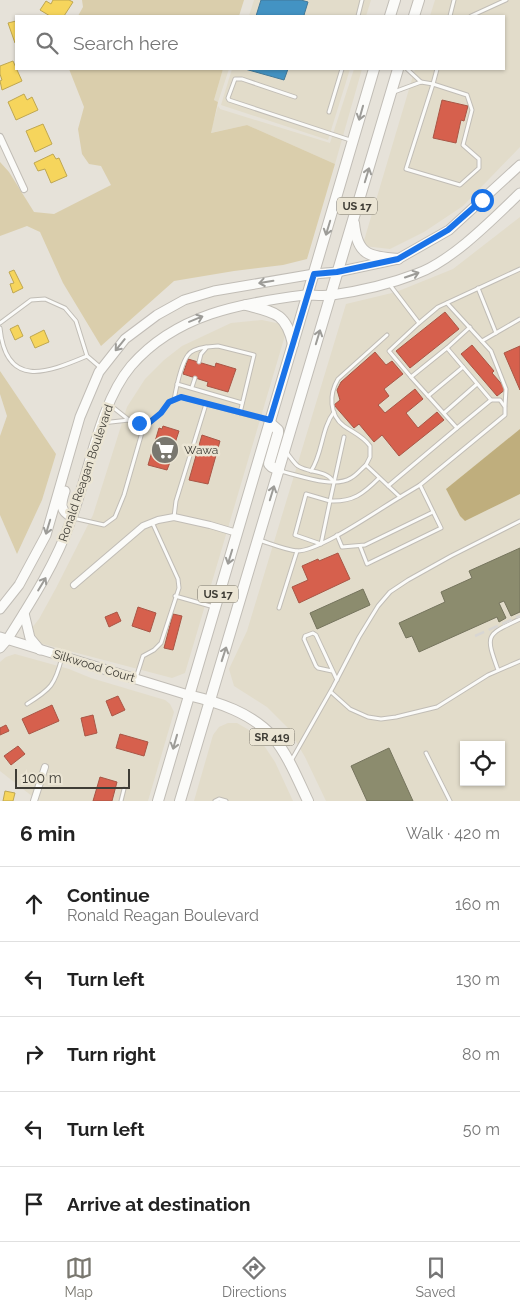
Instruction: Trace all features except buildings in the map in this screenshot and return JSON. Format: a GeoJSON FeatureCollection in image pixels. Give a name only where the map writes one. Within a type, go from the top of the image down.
{"type":"FeatureCollection","features":[{"type":"Feature","properties":{"kind":"main road"},"geometry":{"type":"LineString","coordinates":[[390,15],[395,0]]}},
{"type":"Feature","properties":{"kind":"main road"},"geometry":{"type":"LineString","coordinates":[[414,15],[419,0]]}},
{"type":"Feature","properties":{"kind":"main road","name":"US 17"},"geometry":{"type":"LineString","coordinates":[[158,801],[374,70]]}},
{"type":"Feature","properties":{"kind":"main road","name":"US 17"},"geometry":{"type":"LineString","coordinates":[[180,801],[398,70]]}},
{"type":"Feature","properties":{"kind":"main road","name":"Ronald Reagan Boulevard"},"geometry":{"type":"LineString","coordinates":[[0,610],[18,585],[46,534],[80,418],[102,369],[125,339],[157,315],[184,300],[214,291],[314,274],[337,272],[398,259],[448,230],[520,165]]}},
{"type":"Feature","properties":{"kind":"main road","name":"Ronald Reagan Boulevard"},"geometry":{"type":"LineString","coordinates":[[0,648],[4,638],[24,613],[45,578],[72,517],[102,423],[115,392],[131,367],[154,344],[188,321],[216,311],[308,295],[331,295],[418,274],[453,254],[520,193]]}},
{"type":"Feature","properties":{"kind":"main road"},"geometry":{"type":"LineString","coordinates":[[353,219],[355,232],[362,251],[378,258],[398,259]]}},
{"type":"Feature","properties":{"kind":"main road"},"geometry":{"type":"LineString","coordinates":[[246,305],[276,313],[287,326],[293,345]]}},
{"type":"Feature","properties":{"kind":"main road"},"geometry":{"type":"LineString","coordinates":[[270,422],[278,430],[278,433],[269,464],[279,470]]}},
{"type":"Feature","properties":{"kind":"main road"},"geometry":{"type":"LineString","coordinates":[[71,448],[70,467],[62,503],[64,513],[72,517]]}},
{"type":"Feature","properties":{"kind":"main road"},"geometry":{"type":"LineString","coordinates":[[24,613],[30,638],[41,650]]}},
{"type":"Feature","properties":{"kind":"main road","name":"Silkwood Court"},"geometry":{"type":"LineString","coordinates":[[4,638],[188,695]]}},
{"type":"Feature","properties":{"kind":"main road","name":"SR 419"},"geometry":{"type":"LineString","coordinates":[[188,695],[209,700],[237,712],[256,722],[273,737],[290,764],[308,801]]}},
{"type":"Feature","properties":{"kind":"street"},"geometry":{"type":"LineString","coordinates":[[0,137],[24,189]]}},
{"type":"Feature","properties":{"kind":"street"},"geometry":{"type":"LineString","coordinates":[[74,585],[143,526],[158,520],[174,517],[237,533]]}},
{"type":"Feature","properties":{"kind":"street"},"geometry":{"type":"LineString","coordinates":[[34,801],[45,767]]}},
{"type":"Feature","properties":{"kind":"lane"},"geometry":{"type":"LineString","coordinates":[[358,15],[362,0]]}},
{"type":"Feature","properties":{"kind":"lane"},"geometry":{"type":"LineString","coordinates":[[450,15],[454,0]]}},
{"type":"Feature","properties":{"kind":"lane"},"geometry":{"type":"LineString","coordinates":[[473,15],[506,0]]}},
{"type":"Feature","properties":{"kind":"lane"},"geometry":{"type":"LineString","coordinates":[[329,112],[342,70]]}},
{"type":"Feature","properties":{"kind":"lane"},"geometry":{"type":"LineString","coordinates":[[408,70],[422,82]]}},
{"type":"Feature","properties":{"kind":"lane"},"geometry":{"type":"LineString","coordinates":[[391,94],[407,86],[422,82],[433,84],[467,95],[472,110],[463,145],[479,159],[479,168],[460,185],[406,169],[433,84],[437,70]]}},
{"type":"Feature","properties":{"kind":"lane"},"geometry":{"type":"LineString","coordinates":[[295,97],[242,79],[235,79],[228,98],[229,100],[353,141]]}},
{"type":"Feature","properties":{"kind":"lane"},"geometry":{"type":"LineString","coordinates":[[457,428],[389,351],[438,307],[520,269]]}},
{"type":"Feature","properties":{"kind":"lane"},"geometry":{"type":"LineString","coordinates":[[388,282],[420,322]]}},
{"type":"Feature","properties":{"kind":"lane"},"geometry":{"type":"LineString","coordinates":[[478,288],[496,333]]}},
{"type":"Feature","properties":{"kind":"lane"},"geometry":{"type":"LineString","coordinates":[[0,323],[31,300],[45,299],[65,308],[76,321],[87,356],[102,369]]}},
{"type":"Feature","properties":{"kind":"lane"},"geometry":{"type":"LineString","coordinates":[[258,540],[297,551],[321,544],[420,485],[505,415],[506,389],[491,351],[447,302]]}},
{"type":"Feature","properties":{"kind":"lane"},"geometry":{"type":"LineString","coordinates":[[482,341],[520,319]]}},
{"type":"Feature","properties":{"kind":"lane"},"geometry":{"type":"LineString","coordinates":[[0,328],[6,350],[13,365],[26,370],[38,372],[61,367],[87,356]]}},
{"type":"Feature","properties":{"kind":"lane"},"geometry":{"type":"LineString","coordinates":[[411,377],[470,328]]}},
{"type":"Feature","properties":{"kind":"lane"},"geometry":{"type":"LineString","coordinates":[[279,470],[324,482],[343,481],[350,478],[366,465],[370,457],[370,446],[358,434],[344,426],[334,412],[331,395],[332,388],[338,379],[387,335]]}},
{"type":"Feature","properties":{"kind":"lane"},"geometry":{"type":"LineString","coordinates":[[174,400],[177,384],[188,355],[198,348],[218,346],[254,355],[240,413]]}},
{"type":"Feature","properties":{"kind":"lane"},"geometry":{"type":"LineString","coordinates":[[199,362],[200,354],[207,347]]}},
{"type":"Feature","properties":{"kind":"lane"},"geometry":{"type":"LineString","coordinates":[[446,348],[491,400]]}},
{"type":"Feature","properties":{"kind":"lane"},"geometry":{"type":"LineString","coordinates":[[428,396],[463,367]]}},
{"type":"Feature","properties":{"kind":"lane"},"geometry":{"type":"LineString","coordinates":[[192,388],[195,378]]}},
{"type":"Feature","properties":{"kind":"lane"},"geometry":{"type":"LineString","coordinates":[[177,384],[242,403]]}},
{"type":"Feature","properties":{"kind":"lane"},"geometry":{"type":"LineString","coordinates":[[444,413],[477,384]]}},
{"type":"Feature","properties":{"kind":"lane"},"geometry":{"type":"LineString","coordinates":[[102,423],[129,420],[150,422],[161,413],[169,402],[181,397],[270,422]]}},
{"type":"Feature","properties":{"kind":"lane"},"geometry":{"type":"LineString","coordinates":[[388,486],[491,400],[500,400],[505,407]]}},
{"type":"Feature","properties":{"kind":"lane"},"geometry":{"type":"LineString","coordinates":[[109,404],[129,420]]}},
{"type":"Feature","properties":{"kind":"lane"},"geometry":{"type":"LineString","coordinates":[[174,517],[176,501],[206,404]]}},
{"type":"Feature","properties":{"kind":"lane"},"geometry":{"type":"LineString","coordinates":[[311,470],[317,462],[328,419],[334,412]]}},
{"type":"Feature","properties":{"kind":"lane"},"geometry":{"type":"LineString","coordinates":[[72,517],[104,525],[115,517],[124,495],[145,422]]}},
{"type":"Feature","properties":{"kind":"lane"},"geometry":{"type":"LineString","coordinates":[[321,544],[344,437]]}},
{"type":"Feature","properties":{"kind":"lane"},"geometry":{"type":"LineString","coordinates":[[285,450],[296,464],[328,475],[334,481]]}},
{"type":"Feature","properties":{"kind":"lane"},"geometry":{"type":"LineString","coordinates":[[366,465],[400,496]]}},
{"type":"Feature","properties":{"kind":"lane"},"geometry":{"type":"LineString","coordinates":[[321,544],[295,535],[306,494],[330,501],[342,501],[364,492],[379,478]]}},
{"type":"Feature","properties":{"kind":"lane"},"geometry":{"type":"LineString","coordinates":[[360,546],[367,564],[441,528],[420,485]]}},
{"type":"Feature","properties":{"kind":"lane"},"geometry":{"type":"LineString","coordinates":[[337,535],[342,547],[365,545],[433,512]]}},
{"type":"Feature","properties":{"kind":"lane"},"geometry":{"type":"LineString","coordinates":[[290,764],[331,692],[359,637],[378,606],[390,592],[451,556],[520,521]]}},
{"type":"Feature","properties":{"kind":"lane"},"geometry":{"type":"LineString","coordinates":[[136,679],[143,656],[154,650],[161,643],[179,588],[178,579],[152,522]]}},
{"type":"Feature","properties":{"kind":"lane"},"geometry":{"type":"LineString","coordinates":[[280,608],[297,551]]}},
{"type":"Feature","properties":{"kind":"lane"},"geometry":{"type":"LineString","coordinates":[[175,596],[215,607]]}},
{"type":"Feature","properties":{"kind":"lane"},"geometry":{"type":"LineString","coordinates":[[498,670],[489,642],[491,636],[495,631],[520,619]]}},
{"type":"Feature","properties":{"kind":"lane"},"geometry":{"type":"LineString","coordinates":[[332,671],[316,666],[304,639],[305,636],[313,632],[316,635],[337,680]]}},
{"type":"Feature","properties":{"kind":"lane"},"geometry":{"type":"LineString","coordinates":[[27,704],[43,694],[53,683],[62,657]]}},
{"type":"Feature","properties":{"kind":"lane"},"geometry":{"type":"LineString","coordinates":[[331,692],[350,709],[368,717],[381,719],[420,712],[437,706],[498,670],[520,661]]}},
{"type":"Feature","properties":{"kind":"lane"},"geometry":{"type":"LineString","coordinates":[[426,753],[450,801]]}},
{"type":"Feature","properties":{"kind":"lane"},"geometry":{"type":"LineString","coordinates":[[121,801],[124,789]]}},
{"type":"Feature","properties":{"kind":"lane"},"geometry":{"type":"LineString","coordinates":[[215,801],[219,799],[226,801]]}},
{"type":"Feature","properties":{"kind":"shaded area"},"geometry":{"type":"Polygon","coordinates":[[[82,0],[244,0],[239,15],[79,15],[83,7],[82,0]]]}},
{"type":"Feature","properties":{"kind":"shaded area"},"geometry":{"type":"Polygon","coordinates":[[[254,0],[371,0],[366,15],[249,15],[254,0]]]}},
{"type":"Feature","properties":{"kind":"shaded area"},"geometry":{"type":"Polygon","coordinates":[[[435,0],[520,0],[520,147],[463,206],[424,232],[390,249],[364,246],[363,244],[415,70],[505,70],[505,15],[430,15],[435,0]]]}},
{"type":"Feature","properties":{"kind":"shaded area"},"geometry":{"type":"Polygon","coordinates":[[[69,70],[223,70],[214,100],[218,102],[211,133],[247,125],[335,164],[307,259],[283,265],[174,281],[101,346],[63,283],[40,232],[27,226],[0,236],[0,162],[9,172],[34,212],[54,214],[111,185],[101,166],[89,164],[82,154],[78,129],[84,107],[69,70]]]}},
{"type":"Feature","properties":{"kind":"shaded area"},"geometry":{"type":"Polygon","coordinates":[[[223,70],[229,70],[218,102],[214,100],[223,70]]]}},
{"type":"Feature","properties":{"kind":"shaded area"},"geometry":{"type":"Polygon","coordinates":[[[232,70],[350,70],[328,140],[221,105],[232,70]]]}},
{"type":"Feature","properties":{"kind":"shaded area"},"geometry":{"type":"Polygon","coordinates":[[[354,70],[362,70],[335,164],[247,125],[210,133],[218,106],[220,109],[330,143],[354,70]]]}},
{"type":"Feature","properties":{"kind":"shaded area"},"geometry":{"type":"Polygon","coordinates":[[[520,217],[520,429],[462,476],[465,521],[520,494],[520,801],[326,801],[305,757],[288,728],[267,707],[234,686],[229,669],[247,631],[346,304],[396,292],[453,269],[520,217]]]}},
{"type":"Feature","properties":{"kind":"shaded area"},"geometry":{"type":"Polygon","coordinates":[[[262,320],[281,324],[286,332],[185,673],[172,678],[39,643],[33,636],[31,629],[39,619],[56,588],[93,515],[127,407],[145,379],[164,360],[182,346],[231,323],[262,320]]]}},
{"type":"Feature","properties":{"kind":"shaded area"},"geometry":{"type":"Polygon","coordinates":[[[0,371],[56,454],[42,500],[17,554],[0,515],[0,436],[7,416],[0,394],[0,371]]]}},
{"type":"Feature","properties":{"kind":"shaded area"},"geometry":{"type":"Polygon","coordinates":[[[520,429],[520,494],[465,521],[460,516],[446,489],[520,429]]]}},
{"type":"Feature","properties":{"kind":"shaded area"},"geometry":{"type":"Polygon","coordinates":[[[15,654],[69,669],[91,678],[165,700],[170,704],[174,712],[148,801],[41,801],[37,800],[0,771],[0,662],[6,657],[15,654]]]}},
{"type":"Feature","properties":{"kind":"shaded area"},"geometry":{"type":"Polygon","coordinates":[[[228,723],[237,723],[249,730],[265,747],[275,762],[293,801],[194,801],[213,735],[219,727],[228,723]]]}},
{"type":"Feature","properties":{"kind":"railway"},"geometry":{"type":"LineString","coordinates":[[475,636],[520,616]]}},
{"type":"Feature","properties":{"kind":"place","name":"Wawa"},"geometry":{"type":"Point","coordinates":[165,450]}},
{"type":"Feature","properties":{"kind":"route"},"geometry":{"type":"LineString","coordinates":[[139,423],[150,422],[161,413],[169,402],[181,397],[270,420],[314,274],[337,272],[398,259],[448,230],[482,200]]}}]}
